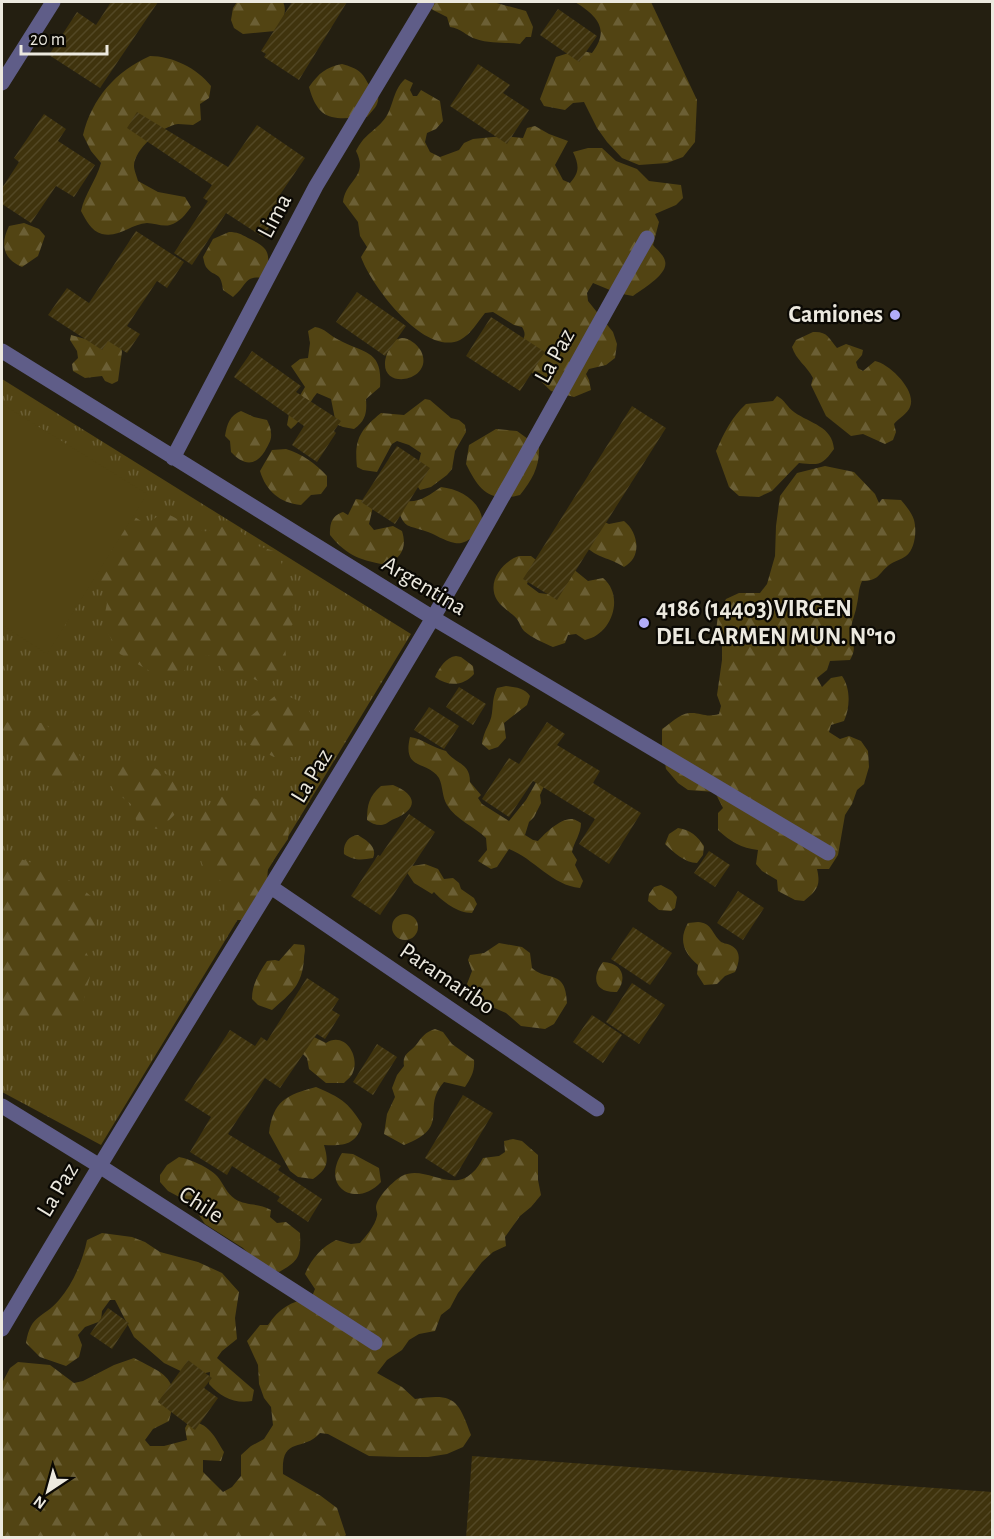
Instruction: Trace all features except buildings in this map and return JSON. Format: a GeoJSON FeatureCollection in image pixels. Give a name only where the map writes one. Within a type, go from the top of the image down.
{"type":"FeatureCollection","features":[{"type":"Feature","properties":{"kind":"street"},"geometry":{"type":"LineString","coordinates":[[2,83],[52,2]]}},
{"type":"Feature","properties":{"kind":"street","name":"Lima"},"geometry":{"type":"LineString","coordinates":[[173,458],[316,186],[427,2]]}},
{"type":"Feature","properties":{"kind":"street","name":"La Paz"},"geometry":{"type":"LineString","coordinates":[[2,1329],[98,1165],[271,887],[433,618],[647,238]]}},
{"type":"Feature","properties":{"kind":"street","name":"Argentina"},"geometry":{"type":"LineString","coordinates":[[2,351],[433,618],[828,853]]}},
{"type":"Feature","properties":{"kind":"street","name":"Paramaribo"},"geometry":{"type":"LineString","coordinates":[[271,887],[597,1109]]}},
{"type":"Feature","properties":{"kind":"street","name":"Chile"},"geometry":{"type":"LineString","coordinates":[[2,1106],[375,1343]]}},
{"type":"Feature","properties":{"kind":"green space"},"geometry":{"type":"Polygon","coordinates":[[[237,2],[283,2],[285,13],[275,31],[243,34],[234,28],[231,20],[233,8],[237,2]]]}},
{"type":"Feature","properties":{"kind":"green space"},"geometry":{"type":"Polygon","coordinates":[[[425,2],[493,2],[526,11],[533,27],[531,37],[526,37],[520,44],[481,41],[450,27],[447,17],[433,10],[425,2]]]}},
{"type":"Feature","properties":{"kind":"green space"},"geometry":{"type":"Polygon","coordinates":[[[575,2],[651,2],[697,100],[695,142],[683,157],[667,163],[639,165],[622,158],[607,142],[584,102],[573,103],[565,110],[544,106],[540,99],[556,57],[578,50],[592,53],[598,44],[601,30],[599,23],[575,2]]]}},
{"type":"Feature","properties":{"kind":"green space"},"geometry":{"type":"Polygon","coordinates":[[[150,56],[167,58],[184,64],[211,86],[209,98],[200,104],[201,120],[193,125],[178,124],[164,129],[150,139],[135,159],[134,166],[138,181],[158,192],[185,197],[191,207],[174,224],[164,226],[147,223],[119,233],[108,235],[98,233],[81,211],[101,163],[91,151],[83,135],[92,109],[107,87],[126,69],[150,56]]]}},
{"type":"Feature","properties":{"kind":"green space"},"geometry":{"type":"Polygon","coordinates":[[[342,64],[359,71],[377,91],[378,102],[367,117],[329,116],[323,113],[313,99],[309,87],[316,78],[323,71],[342,64]]]}},
{"type":"Feature","properties":{"kind":"green space"},"geometry":{"type":"Polygon","coordinates":[[[405,79],[413,83],[410,90],[413,96],[417,96],[421,90],[440,101],[443,121],[436,129],[427,133],[425,142],[430,152],[440,157],[459,150],[464,143],[473,139],[503,136],[523,138],[527,128],[535,126],[568,141],[555,165],[563,180],[570,183],[578,168],[573,152],[588,148],[602,148],[616,161],[637,169],[649,181],[681,185],[683,198],[676,205],[655,214],[659,222],[653,245],[665,261],[663,271],[659,276],[633,296],[617,293],[593,283],[587,293],[588,301],[613,332],[617,344],[615,358],[606,365],[589,369],[586,374],[591,390],[574,397],[551,391],[522,363],[519,345],[524,336],[522,327],[514,325],[493,312],[485,313],[471,331],[460,340],[446,342],[431,338],[415,329],[387,300],[367,269],[361,257],[367,247],[360,236],[358,222],[343,202],[360,167],[356,151],[365,138],[386,117],[400,84],[405,79]]]}},
{"type":"Feature","properties":{"kind":"green space"},"geometry":{"type":"Polygon","coordinates":[[[24,223],[39,229],[45,236],[38,256],[22,267],[11,260],[4,245],[9,226],[24,223]]]}},
{"type":"Feature","properties":{"kind":"green space"},"geometry":{"type":"Polygon","coordinates":[[[229,232],[241,234],[261,245],[268,257],[266,278],[259,277],[249,280],[233,297],[223,290],[221,280],[206,267],[203,257],[213,239],[229,232]]]}},
{"type":"Feature","properties":{"kind":"green space"},"geometry":{"type":"Polygon","coordinates":[[[315,327],[364,351],[379,366],[380,387],[366,399],[365,416],[354,429],[336,424],[331,399],[317,393],[295,425],[291,429],[287,425],[289,414],[305,387],[291,366],[300,359],[308,358],[310,343],[308,331],[315,327]]]}},
{"type":"Feature","properties":{"kind":"green space"},"geometry":{"type":"Polygon","coordinates":[[[813,332],[825,334],[837,348],[846,344],[863,350],[856,362],[858,368],[863,371],[875,361],[888,367],[901,379],[910,393],[911,401],[909,409],[894,424],[896,432],[893,440],[885,444],[863,434],[851,436],[826,416],[811,385],[813,378],[792,347],[796,340],[813,332]]]}},
{"type":"Feature","properties":{"kind":"green space"},"geometry":{"type":"Polygon","coordinates":[[[71,335],[89,340],[92,337],[120,343],[122,352],[118,381],[112,384],[105,381],[102,376],[85,378],[73,371],[72,364],[78,358],[77,351],[70,340],[71,335]]]}},
{"type":"Feature","properties":{"kind":"green space"},"geometry":{"type":"Polygon","coordinates":[[[402,338],[410,340],[417,346],[421,351],[423,363],[419,372],[401,379],[392,377],[386,370],[386,358],[394,340],[402,338]]]}},
{"type":"Feature","properties":{"kind":"green space"},"geometry":{"type":"Polygon","coordinates":[[[2,379],[411,634],[101,1145],[2,1092],[2,379]]]}},
{"type":"Feature","properties":{"kind":"green space"},"geometry":{"type":"Polygon","coordinates":[[[777,396],[794,412],[825,430],[834,449],[820,463],[799,463],[772,491],[759,497],[739,496],[729,487],[716,451],[732,420],[746,404],[773,401],[777,396]]]}},
{"type":"Feature","properties":{"kind":"green space"},"geometry":{"type":"Polygon","coordinates":[[[425,399],[430,400],[451,418],[465,425],[466,432],[455,451],[452,469],[447,475],[431,487],[420,490],[416,477],[421,453],[397,441],[392,444],[377,472],[357,467],[358,442],[368,425],[381,413],[404,415],[425,399]]]}},
{"type":"Feature","properties":{"kind":"green space"},"geometry":{"type":"Polygon","coordinates":[[[2,404],[147,494],[47,654],[2,625],[2,404]]]}},
{"type":"Feature","properties":{"kind":"green space"},"geometry":{"type":"Polygon","coordinates":[[[241,411],[267,420],[271,430],[265,451],[253,462],[244,462],[235,456],[231,452],[230,441],[225,436],[230,421],[241,411]]]}},
{"type":"Feature","properties":{"kind":"green space"},"geometry":{"type":"Polygon","coordinates":[[[496,429],[517,431],[539,447],[534,472],[520,495],[500,497],[486,492],[466,464],[469,445],[496,429]]]}},
{"type":"Feature","properties":{"kind":"green space"},"geometry":{"type":"Polygon","coordinates":[[[286,449],[308,460],[327,476],[327,486],[321,494],[311,495],[301,505],[287,502],[275,495],[266,484],[260,471],[272,450],[286,449]]]}},
{"type":"Feature","properties":{"kind":"green space"},"geometry":{"type":"Polygon","coordinates":[[[825,466],[854,472],[875,494],[879,503],[882,499],[901,500],[913,517],[915,534],[911,549],[906,556],[889,565],[875,578],[862,581],[851,628],[853,655],[850,660],[830,661],[827,670],[817,678],[822,687],[831,678],[842,676],[845,681],[849,698],[844,721],[831,725],[829,732],[840,739],[849,736],[861,741],[868,751],[869,767],[864,784],[857,790],[845,815],[838,855],[829,869],[817,869],[817,887],[804,901],[795,900],[778,891],[777,880],[762,871],[756,864],[758,850],[736,844],[718,830],[718,813],[723,808],[715,792],[688,790],[678,783],[666,769],[662,729],[685,714],[719,714],[721,706],[717,695],[722,646],[716,631],[718,615],[726,599],[739,593],[760,593],[767,584],[775,556],[780,496],[797,473],[825,466]]]}},
{"type":"Feature","properties":{"kind":"green space"},"geometry":{"type":"Polygon","coordinates":[[[441,487],[465,495],[481,514],[481,525],[475,535],[465,542],[451,542],[411,527],[400,516],[398,510],[405,501],[420,500],[441,487]]]}},
{"type":"Feature","properties":{"kind":"green space"},"geometry":{"type":"Polygon","coordinates":[[[356,499],[368,501],[373,507],[369,524],[374,530],[393,526],[402,531],[404,542],[402,551],[388,565],[370,562],[349,553],[330,535],[334,518],[343,512],[348,515],[356,499]]]}},
{"type":"Feature","properties":{"kind":"green space"},"geometry":{"type":"Polygon","coordinates":[[[163,513],[198,530],[214,530],[224,526],[240,531],[258,546],[277,552],[285,572],[295,586],[292,606],[297,618],[284,637],[287,667],[270,684],[241,674],[226,674],[213,656],[198,657],[193,660],[175,682],[162,678],[120,654],[108,633],[104,618],[107,603],[96,565],[112,527],[135,517],[150,527],[152,520],[163,513]]]}},
{"type":"Feature","properties":{"kind":"green space"},"geometry":{"type":"Polygon","coordinates":[[[602,521],[609,524],[624,521],[633,531],[636,551],[630,563],[624,567],[594,553],[584,545],[602,521]]]}},
{"type":"Feature","properties":{"kind":"green space"},"geometry":{"type":"Polygon","coordinates":[[[519,556],[531,556],[536,560],[527,584],[539,593],[547,594],[572,568],[588,581],[603,578],[610,586],[614,604],[608,623],[602,631],[585,640],[576,634],[568,635],[565,643],[553,647],[524,631],[517,619],[497,600],[494,593],[495,579],[502,567],[519,556]]]}},
{"type":"Feature","properties":{"kind":"green space"},"geometry":{"type":"Polygon","coordinates":[[[456,656],[473,666],[474,674],[466,681],[456,684],[450,684],[435,677],[446,661],[456,656]]]}},
{"type":"Feature","properties":{"kind":"green space"},"geometry":{"type":"Polygon","coordinates":[[[516,687],[530,696],[527,705],[504,723],[506,738],[498,747],[489,750],[482,744],[491,717],[494,697],[497,688],[516,687]]]}},
{"type":"Feature","properties":{"kind":"green space"},"geometry":{"type":"Polygon","coordinates":[[[276,695],[290,697],[300,702],[308,709],[312,717],[311,737],[296,757],[274,757],[242,741],[239,736],[240,725],[276,695]]]}},
{"type":"Feature","properties":{"kind":"green space"},"geometry":{"type":"Polygon","coordinates":[[[2,723],[46,724],[52,732],[66,733],[75,739],[74,748],[79,754],[82,765],[79,776],[64,788],[50,782],[32,760],[16,756],[2,744],[2,723]]]}},
{"type":"Feature","properties":{"kind":"green space"},"geometry":{"type":"Polygon","coordinates":[[[410,737],[446,751],[462,764],[468,771],[470,782],[481,795],[478,798],[482,804],[509,821],[526,800],[538,779],[546,782],[540,795],[541,803],[529,822],[525,835],[538,841],[558,823],[573,819],[581,823],[572,852],[577,860],[575,865],[583,881],[580,888],[561,882],[509,849],[497,867],[491,869],[478,861],[487,850],[486,838],[451,810],[445,802],[439,778],[434,772],[412,760],[408,748],[410,737]]]}},
{"type":"Feature","properties":{"kind":"green space"},"geometry":{"type":"Polygon","coordinates":[[[132,760],[161,771],[180,786],[183,794],[181,804],[173,816],[158,829],[137,823],[131,804],[114,791],[109,782],[113,770],[120,761],[132,760]]]}},
{"type":"Feature","properties":{"kind":"green space"},"geometry":{"type":"Polygon","coordinates":[[[393,785],[407,793],[411,798],[411,806],[402,815],[384,824],[373,824],[367,820],[371,797],[381,786],[393,785]]]}},
{"type":"Feature","properties":{"kind":"green space"},"geometry":{"type":"Polygon","coordinates":[[[247,795],[271,806],[284,816],[289,828],[288,839],[268,868],[267,881],[256,920],[232,920],[225,908],[232,888],[210,874],[202,864],[195,825],[200,814],[217,797],[247,795]]]}},
{"type":"Feature","properties":{"kind":"green space"},"geometry":{"type":"Polygon","coordinates":[[[678,828],[693,834],[704,846],[703,855],[697,863],[675,854],[665,844],[669,834],[678,828]]]}},
{"type":"Feature","properties":{"kind":"green space"},"geometry":{"type":"Polygon","coordinates":[[[358,835],[373,847],[373,858],[358,859],[344,854],[347,841],[358,835]]]}},
{"type":"Feature","properties":{"kind":"green space"},"geometry":{"type":"Polygon","coordinates":[[[2,854],[27,861],[75,883],[98,902],[96,928],[92,940],[82,945],[93,965],[83,1003],[71,1017],[59,1022],[41,1019],[28,1023],[18,1021],[2,1008],[2,854]]]}},
{"type":"Feature","properties":{"kind":"green space"},"geometry":{"type":"Polygon","coordinates":[[[425,864],[438,869],[444,879],[453,878],[459,883],[461,889],[474,898],[477,904],[472,913],[456,909],[434,892],[432,894],[414,883],[406,871],[412,866],[425,864]]]}},
{"type":"Feature","properties":{"kind":"green space"},"geometry":{"type":"Polygon","coordinates":[[[661,885],[677,897],[675,908],[671,911],[659,910],[648,901],[649,894],[654,887],[661,885]]]}},
{"type":"Feature","properties":{"kind":"green space"},"geometry":{"type":"Polygon","coordinates":[[[405,914],[414,918],[418,927],[414,936],[405,940],[396,936],[392,927],[396,918],[405,914]]]}},
{"type":"Feature","properties":{"kind":"green space"},"geometry":{"type":"Polygon","coordinates":[[[698,922],[708,926],[720,941],[735,948],[738,954],[735,972],[725,976],[717,984],[704,985],[697,974],[698,965],[689,956],[684,946],[683,935],[688,923],[698,922]]]}},
{"type":"Feature","properties":{"kind":"green space"},"geometry":{"type":"Polygon","coordinates":[[[499,943],[522,947],[530,953],[532,968],[559,980],[563,985],[567,1003],[554,1024],[545,1029],[521,1026],[506,1013],[476,1000],[467,984],[472,971],[468,960],[470,955],[484,953],[499,943]]]}},
{"type":"Feature","properties":{"kind":"green space"},"geometry":{"type":"Polygon","coordinates":[[[294,944],[304,945],[305,949],[303,968],[298,983],[290,994],[272,1010],[258,1005],[252,999],[252,994],[261,970],[267,961],[279,961],[294,944]]]}},
{"type":"Feature","properties":{"kind":"green space"},"geometry":{"type":"Polygon","coordinates":[[[603,962],[615,965],[621,972],[622,981],[617,992],[604,990],[597,984],[597,974],[603,962]]]}},
{"type":"Feature","properties":{"kind":"green space"},"geometry":{"type":"Polygon","coordinates":[[[435,1029],[443,1032],[452,1044],[474,1060],[473,1071],[465,1087],[444,1082],[437,1092],[432,1124],[428,1131],[404,1145],[384,1134],[387,1114],[395,1097],[392,1088],[397,1075],[404,1066],[407,1054],[424,1035],[435,1029]]]}},
{"type":"Feature","properties":{"kind":"green space"},"geometry":{"type":"Polygon","coordinates":[[[314,1037],[326,1043],[339,1040],[349,1047],[355,1065],[352,1075],[344,1083],[326,1083],[309,1069],[307,1058],[296,1047],[314,1037]]]}},
{"type":"Feature","properties":{"kind":"green space"},"geometry":{"type":"Polygon","coordinates":[[[316,1087],[343,1101],[362,1124],[357,1136],[348,1143],[324,1145],[326,1165],[322,1172],[313,1179],[298,1177],[290,1171],[269,1133],[274,1113],[283,1101],[297,1093],[316,1087]]]}},
{"type":"Feature","properties":{"kind":"green space"},"geometry":{"type":"Polygon","coordinates":[[[513,1139],[522,1141],[538,1155],[538,1180],[541,1195],[520,1216],[505,1237],[506,1246],[493,1252],[482,1262],[458,1293],[450,1308],[441,1315],[435,1331],[419,1334],[409,1340],[402,1350],[387,1360],[377,1373],[402,1387],[415,1399],[438,1397],[453,1401],[462,1413],[471,1435],[463,1447],[447,1454],[428,1457],[369,1456],[328,1434],[320,1433],[313,1439],[289,1449],[283,1462],[283,1474],[337,1508],[346,1535],[344,1537],[2,1538],[2,1383],[10,1368],[18,1362],[50,1365],[74,1383],[134,1358],[156,1370],[169,1380],[173,1396],[172,1407],[169,1421],[153,1429],[145,1440],[150,1446],[164,1446],[187,1440],[185,1428],[189,1421],[206,1427],[224,1452],[221,1461],[203,1460],[203,1472],[223,1492],[232,1487],[241,1476],[241,1455],[264,1439],[273,1425],[271,1407],[264,1398],[259,1384],[258,1365],[247,1341],[260,1325],[268,1325],[286,1306],[297,1301],[311,1299],[315,1289],[305,1274],[314,1258],[336,1240],[351,1244],[360,1243],[374,1223],[377,1203],[382,1194],[402,1176],[419,1173],[446,1180],[464,1178],[474,1171],[483,1158],[499,1156],[505,1152],[504,1141],[513,1139]]]}},
{"type":"Feature","properties":{"kind":"green space"},"geometry":{"type":"Polygon","coordinates":[[[342,1153],[353,1154],[379,1168],[381,1182],[361,1194],[352,1194],[344,1190],[338,1184],[335,1176],[336,1165],[342,1153]]]}},
{"type":"Feature","properties":{"kind":"green space"},"geometry":{"type":"Polygon","coordinates":[[[179,1157],[200,1164],[214,1173],[235,1199],[271,1210],[270,1217],[277,1223],[286,1222],[300,1233],[300,1247],[295,1261],[279,1272],[262,1267],[243,1248],[205,1224],[196,1211],[183,1199],[168,1191],[160,1182],[160,1175],[167,1165],[179,1157]]]}},
{"type":"Feature","properties":{"kind":"green space"},"geometry":{"type":"Polygon","coordinates":[[[102,1233],[132,1237],[160,1252],[198,1262],[222,1273],[239,1292],[235,1318],[237,1339],[217,1358],[254,1390],[252,1401],[234,1400],[218,1393],[209,1384],[210,1372],[191,1376],[164,1363],[134,1337],[115,1300],[110,1300],[102,1311],[101,1321],[85,1327],[78,1335],[82,1345],[79,1357],[66,1366],[40,1357],[26,1343],[34,1321],[53,1306],[69,1287],[80,1264],[87,1240],[102,1233]]]}},
{"type":"Feature","properties":{"kind":"place","name":"Camiones"},"geometry":{"type":"Point","coordinates":[895,315]}},
{"type":"Feature","properties":{"kind":"place","name":"4186 (14403)VIRGEN DEL CARMEN MUN. Nº10"},"geometry":{"type":"Point","coordinates":[644,623]}}]}
